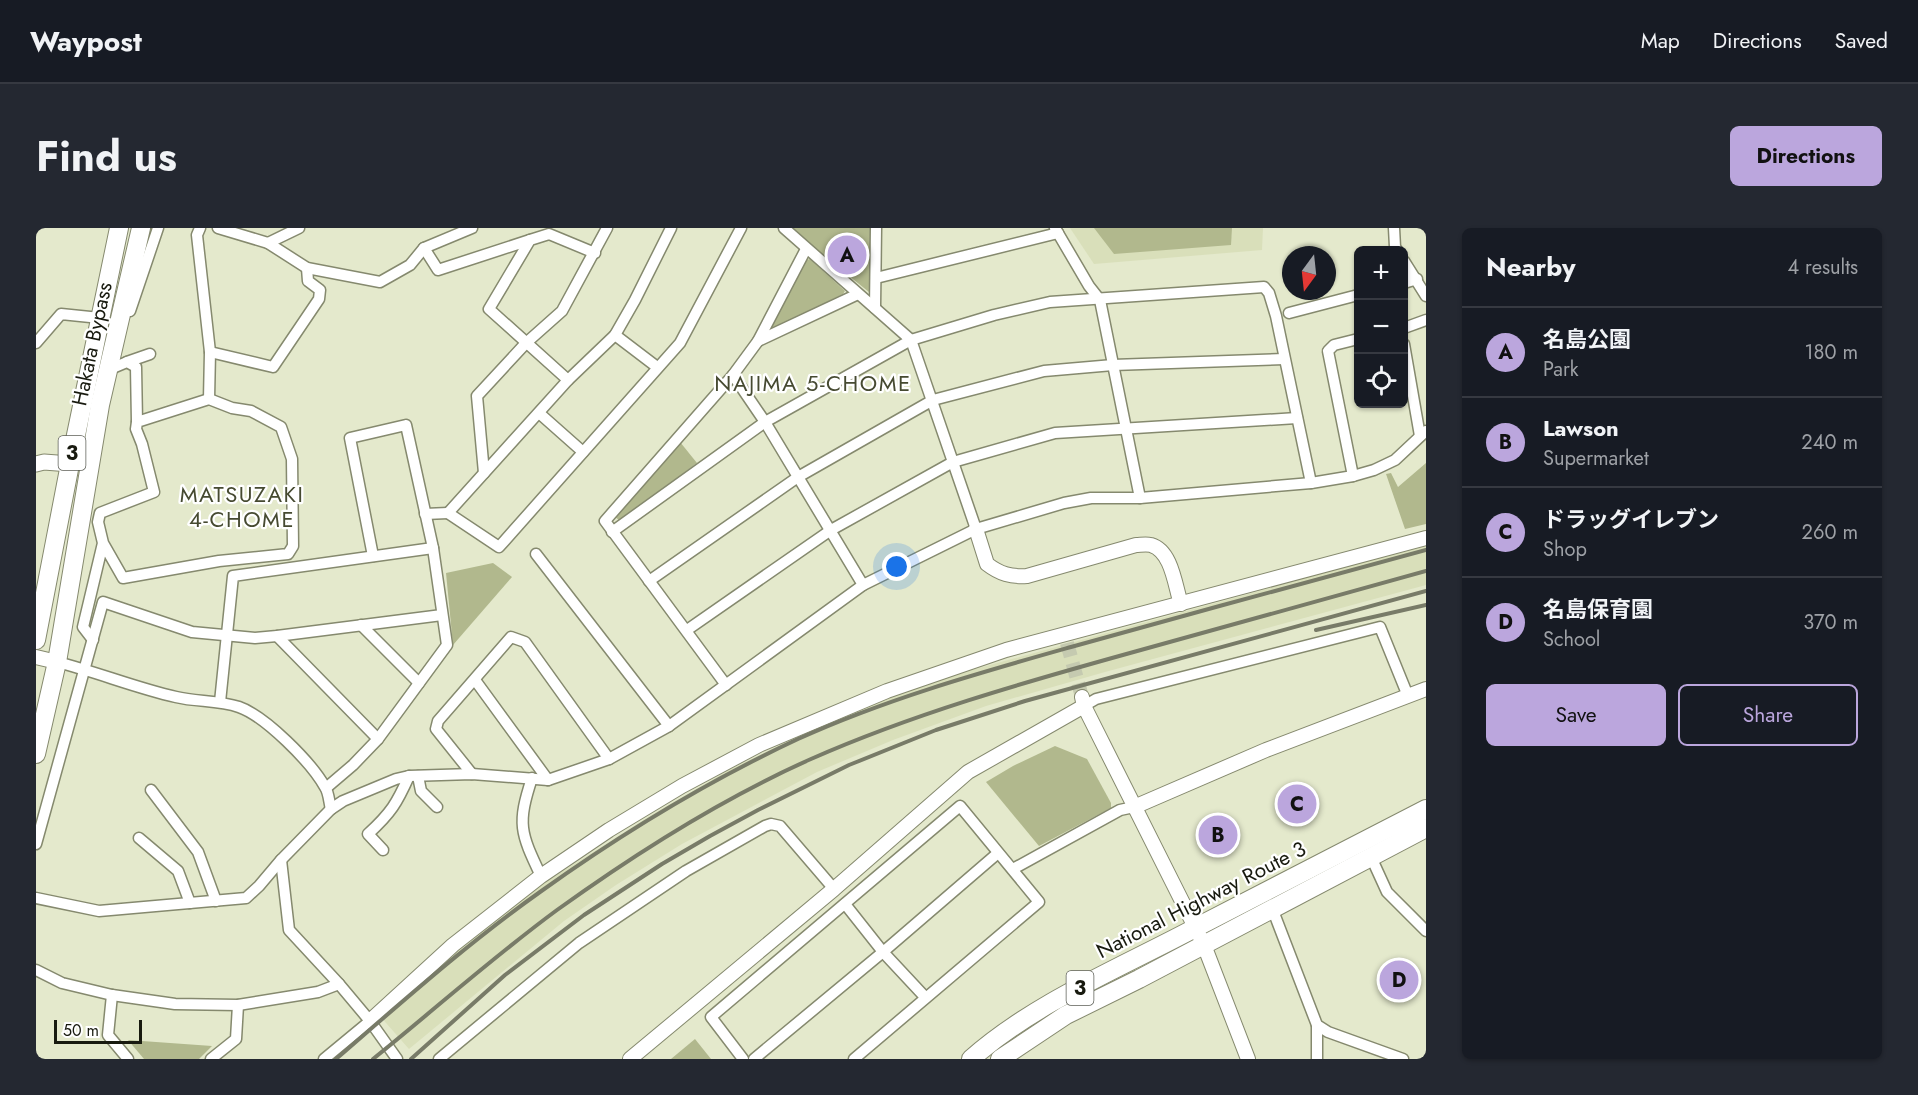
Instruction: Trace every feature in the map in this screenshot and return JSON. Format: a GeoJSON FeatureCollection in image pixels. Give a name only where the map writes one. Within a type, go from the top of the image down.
{"type":"FeatureCollection","features":[{"type":"Feature","properties":{"kind":"highway","name":"Hakata Bypass"},"geometry":{"type":"LineString","coordinates":[[36,640],[119,228]]}},
{"type":"Feature","properties":{"kind":"highway","name":"Hakata Bypass"},"geometry":{"type":"LineString","coordinates":[[36,754],[57,662],[108,370],[141,228]]}},
{"type":"Feature","properties":{"kind":"highway","name":"National Highway Route 3"},"geometry":{"type":"LineString","coordinates":[[971,1059],[1000,1037],[1091,981],[1426,809]]}},
{"type":"Feature","properties":{"kind":"highway","name":"National Highway Route 3"},"geometry":{"type":"LineString","coordinates":[[1000,1059],[1066,1015],[1426,828]]}},
{"type":"Feature","properties":{"kind":"main road"},"geometry":{"type":"LineString","coordinates":[[36,464],[44,462],[70,464]]}},
{"type":"Feature","properties":{"kind":"street"},"geometry":{"type":"LineString","coordinates":[[130,311],[158,228]]}},
{"type":"Feature","properties":{"kind":"street"},"geometry":{"type":"LineString","coordinates":[[200,228],[197,235],[210,351],[209,399]]}},
{"type":"Feature","properties":{"kind":"street"},"geometry":{"type":"LineString","coordinates":[[218,228],[268,243],[308,268],[380,282],[410,265],[424,248],[472,228]]}},
{"type":"Feature","properties":{"kind":"street"},"geometry":{"type":"LineString","coordinates":[[268,243],[299,228]]}},
{"type":"Feature","properties":{"kind":"street"},"geometry":{"type":"LineString","coordinates":[[484,473],[477,396],[526,343],[562,311],[607,228]]}},
{"type":"Feature","properties":{"kind":"street"},"geometry":{"type":"LineString","coordinates":[[448,513],[568,380],[615,335],[671,228]]}},
{"type":"Feature","properties":{"kind":"street"},"geometry":{"type":"LineString","coordinates":[[425,514],[448,513],[499,548],[680,343],[741,228]]}},
{"type":"Feature","properties":{"kind":"street"},"geometry":{"type":"LineString","coordinates":[[784,228],[911,339],[987,564],[1003,574],[1014,577],[1027,576],[1136,545],[1151,545],[1162,552],[1167,559],[1181,604]]}},
{"type":"Feature","properties":{"kind":"street"},"geometry":{"type":"LineString","coordinates":[[875,308],[876,228]]}},
{"type":"Feature","properties":{"kind":"street"},"geometry":{"type":"LineString","coordinates":[[1394,228],[1395,246]]}},
{"type":"Feature","properties":{"kind":"street"},"geometry":{"type":"LineString","coordinates":[[876,278],[1056,231],[1100,300],[1140,498]]}},
{"type":"Feature","properties":{"kind":"street"},"geometry":{"type":"LineString","coordinates":[[424,248],[438,270],[549,234],[595,253]]}},
{"type":"Feature","properties":{"kind":"street"},"geometry":{"type":"LineString","coordinates":[[530,240],[489,309],[568,380]]}},
{"type":"Feature","properties":{"kind":"street"},"geometry":{"type":"LineString","coordinates":[[726,685],[605,521],[734,375],[758,341],[806,249]]}},
{"type":"Feature","properties":{"kind":"street"},"geometry":{"type":"LineString","coordinates":[[1408,267],[1426,296]]}},
{"type":"Feature","properties":{"kind":"street"},"geometry":{"type":"LineString","coordinates":[[210,351],[273,367],[319,299],[320,290],[308,281],[308,268]]}},
{"type":"Feature","properties":{"kind":"street"},"geometry":{"type":"LineString","coordinates":[[1408,282],[1417,279]]}},
{"type":"Feature","properties":{"kind":"street"},"geometry":{"type":"LineString","coordinates":[[612,532],[765,422],[911,339],[994,315],[1050,302],[1263,287],[1269,293],[1276,316],[1311,483]]}},
{"type":"Feature","properties":{"kind":"street"},"geometry":{"type":"LineString","coordinates":[[758,341],[858,294]]}},
{"type":"Feature","properties":{"kind":"street"},"geometry":{"type":"LineString","coordinates":[[1289,313],[1354,296]]}},
{"type":"Feature","properties":{"kind":"street"},"geometry":{"type":"LineString","coordinates":[[36,344],[61,314],[100,318]]}},
{"type":"Feature","properties":{"kind":"street"},"geometry":{"type":"LineString","coordinates":[[1408,327],[1426,320]]}},
{"type":"Feature","properties":{"kind":"street"},"geometry":{"type":"LineString","coordinates":[[615,335],[657,367]]}},
{"type":"Feature","properties":{"kind":"street"},"geometry":{"type":"LineString","coordinates":[[1353,476],[1328,351],[1334,345],[1354,340]]}},
{"type":"Feature","properties":{"kind":"street"},"geometry":{"type":"LineString","coordinates":[[108,370],[150,354]]}},
{"type":"Feature","properties":{"kind":"street"},"geometry":{"type":"LineString","coordinates":[[36,898],[99,911],[246,897],[331,809],[343,801],[396,779],[414,776],[472,774],[548,780],[609,759],[669,726],[863,585],[976,529],[1091,498],[1140,498],[1311,483],[1374,470],[1395,460],[1423,434],[1406,354]]}},
{"type":"Feature","properties":{"kind":"street"},"geometry":{"type":"LineString","coordinates":[[649,581],[798,477],[933,400],[1044,371],[1113,365],[1284,359]]}},
{"type":"Feature","properties":{"kind":"street"},"geometry":{"type":"LineString","coordinates":[[127,362],[136,367],[136,429],[154,492],[100,513],[98,522],[103,543],[123,578],[219,561],[288,554],[293,546],[292,459],[281,428],[250,411],[232,408],[209,399],[137,422]]}},
{"type":"Feature","properties":{"kind":"street"},"geometry":{"type":"LineString","coordinates":[[734,375],[765,422],[863,585]]}},
{"type":"Feature","properties":{"kind":"street"},"geometry":{"type":"LineString","coordinates":[[539,413],[583,452]]}},
{"type":"Feature","properties":{"kind":"street"},"geometry":{"type":"LineString","coordinates":[[687,630],[831,530],[953,462],[1055,433],[1297,418]]}},
{"type":"Feature","properties":{"kind":"street"},"geometry":{"type":"LineString","coordinates":[[326,788],[378,739],[447,645],[432,548],[406,425],[350,438],[373,556]]}},
{"type":"Feature","properties":{"kind":"street"},"geometry":{"type":"LineString","coordinates":[[324,1059],[370,1021],[453,945],[541,876],[609,830],[682,786],[759,745],[887,691],[1006,650],[1066,639],[1181,604],[1426,538]]}},
{"type":"Feature","properties":{"kind":"street"},"geometry":{"type":"LineString","coordinates":[[93,640],[83,627],[103,543]]}},
{"type":"Feature","properties":{"kind":"street"},"geometry":{"type":"LineString","coordinates":[[220,702],[232,576],[432,548]]}},
{"type":"Feature","properties":{"kind":"street"},"geometry":{"type":"LineString","coordinates":[[536,554],[669,726]]}},
{"type":"Feature","properties":{"kind":"street"},"geometry":{"type":"LineString","coordinates":[[36,844],[103,602],[192,632],[255,638],[442,615]]}},
{"type":"Feature","properties":{"kind":"street"},"geometry":{"type":"LineString","coordinates":[[361,626],[419,683]]}},
{"type":"Feature","properties":{"kind":"street"},"geometry":{"type":"LineString","coordinates":[[630,1059],[834,889],[968,772],[1083,701],[1380,627],[1408,696]]}},
{"type":"Feature","properties":{"kind":"street"},"geometry":{"type":"LineString","coordinates":[[277,636],[378,739]]}},
{"type":"Feature","properties":{"kind":"street"},"geometry":{"type":"LineString","coordinates":[[472,774],[436,729],[438,721],[512,637],[525,642],[609,759]]}},
{"type":"Feature","properties":{"kind":"street"},"geometry":{"type":"LineString","coordinates":[[36,657],[85,669],[174,697],[220,702],[241,708],[261,718],[302,757],[326,788],[331,809]]}},
{"type":"Feature","properties":{"kind":"street"},"geometry":{"type":"LineString","coordinates":[[475,680],[548,780]]}},
{"type":"Feature","properties":{"kind":"street"},"geometry":{"type":"LineString","coordinates":[[1013,869],[1120,810],[1134,807],[1266,750],[1426,689]]}},
{"type":"Feature","properties":{"kind":"street"},"geometry":{"type":"LineString","coordinates":[[1083,701],[1204,945],[1248,1059]]}},
{"type":"Feature","properties":{"kind":"street"},"geometry":{"type":"LineString","coordinates":[[414,776],[421,791],[437,807]]}},
{"type":"Feature","properties":{"kind":"street"},"geometry":{"type":"LineString","coordinates":[[383,850],[368,834],[396,806],[414,776]]}},
{"type":"Feature","properties":{"kind":"street"},"geometry":{"type":"LineString","coordinates":[[532,778],[524,803],[521,823],[526,844],[541,876]]}},
{"type":"Feature","properties":{"kind":"street"},"geometry":{"type":"LineString","coordinates":[[151,790],[198,852],[216,901]]}},
{"type":"Feature","properties":{"kind":"street"},"geometry":{"type":"LineString","coordinates":[[743,1059],[711,1017],[960,806],[1039,902],[854,1059]]}},
{"type":"Feature","properties":{"kind":"street"},"geometry":{"type":"LineString","coordinates":[[439,1059],[579,943],[686,871],[765,826],[771,824],[780,826],[834,889]]}},
{"type":"Feature","properties":{"kind":"street"},"geometry":{"type":"LineString","coordinates":[[140,838],[178,871],[190,903]]}},
{"type":"Feature","properties":{"kind":"street"},"geometry":{"type":"LineString","coordinates":[[754,1059],[998,853]]}},
{"type":"Feature","properties":{"kind":"street"},"geometry":{"type":"LineString","coordinates":[[1371,857],[1387,892],[1426,931]]}},
{"type":"Feature","properties":{"kind":"street"},"geometry":{"type":"LineString","coordinates":[[281,860],[289,930],[370,1021],[397,1059]]}},
{"type":"Feature","properties":{"kind":"street"},"geometry":{"type":"LineString","coordinates":[[845,904],[883,952],[925,997]]}},
{"type":"Feature","properties":{"kind":"street"},"geometry":{"type":"LineString","coordinates":[[1272,908],[1317,1025],[1317,1059]]}},
{"type":"Feature","properties":{"kind":"street"},"geometry":{"type":"LineString","coordinates":[[36,970],[62,983],[175,1004],[238,1005],[318,992],[339,984]]}},
{"type":"Feature","properties":{"kind":"street"},"geometry":{"type":"LineString","coordinates":[[112,994],[108,1035],[128,1059]]}},
{"type":"Feature","properties":{"kind":"street"},"geometry":{"type":"LineString","coordinates":[[211,1059],[236,1039],[238,1005]]}},
{"type":"Feature","properties":{"kind":"street"},"geometry":{"type":"LineString","coordinates":[[1317,1025],[1328,1032],[1403,1059]]}},
{"type":"Feature","properties":{"kind":"shaded area"},"geometry":{"type":"Polygon","coordinates":[[[793,228],[870,228],[871,290],[869,292],[794,232],[793,228]]]}},
{"type":"Feature","properties":{"kind":"shaded area"},"geometry":{"type":"Polygon","coordinates":[[[1070,228],[1263,228],[1262,250],[1094,264],[1070,228]]]}},
{"type":"Feature","properties":{"kind":"shaded area"},"geometry":{"type":"Polygon","coordinates":[[[1094,228],[1232,228],[1231,245],[1114,254],[1094,228]]]}},
{"type":"Feature","properties":{"kind":"shaded area"},"geometry":{"type":"Polygon","coordinates":[[[810,259],[845,291],[767,332],[803,261],[810,259]]]}},
{"type":"Feature","properties":{"kind":"shaded area"},"geometry":{"type":"Polygon","coordinates":[[[680,442],[697,463],[620,521],[614,516],[680,442]]]}},
{"type":"Feature","properties":{"kind":"shaded area"},"geometry":{"type":"Polygon","coordinates":[[[1426,463],[1426,524],[1405,529],[1386,474],[1391,473],[1398,487],[1426,463]]]}},
{"type":"Feature","properties":{"kind":"shaded area"},"geometry":{"type":"Polygon","coordinates":[[[1426,545],[1426,585],[986,706],[893,740],[817,772],[682,844],[616,885],[564,921],[409,1049],[379,1015],[535,889],[653,814],[729,770],[794,738],[888,697],[972,670],[1426,545]]]}},
{"type":"Feature","properties":{"kind":"shaded area"},"geometry":{"type":"Polygon","coordinates":[[[493,563],[512,577],[453,645],[446,573],[493,563]]]}},
{"type":"Feature","properties":{"kind":"shaded area"},"geometry":{"type":"Polygon","coordinates":[[[1055,746],[1087,759],[1111,803],[1111,808],[1039,846],[986,782],[1055,746]]]}},
{"type":"Feature","properties":{"kind":"shaded area"},"geometry":{"type":"Polygon","coordinates":[[[695,1039],[711,1059],[671,1059],[695,1039]]]}},
{"type":"Feature","properties":{"kind":"shaded area"},"geometry":{"type":"Polygon","coordinates":[[[128,1040],[212,1046],[199,1059],[144,1059],[128,1040]]]}},
{"type":"Feature","properties":{"kind":"tunnel"},"geometry":{"type":"LineString","coordinates":[[1067,643],[1082,697]]}},
{"type":"Feature","properties":{"kind":"railway"},"geometry":{"type":"LineString","coordinates":[[336,1059],[461,952],[571,870],[633,829],[698,791],[798,739],[865,711],[967,677],[1426,550]]}},
{"type":"Feature","properties":{"kind":"railway"},"geometry":{"type":"LineString","coordinates":[[373,1059],[510,946],[587,889],[712,809],[811,759],[889,728],[1008,688],[1426,571]]}},
{"type":"Feature","properties":{"kind":"railway"},"geometry":{"type":"LineString","coordinates":[[411,1059],[505,975],[584,915],[710,836],[849,765],[936,730],[1025,701],[1426,591]]}},
{"type":"Feature","properties":{"kind":"railway"},"geometry":{"type":"LineString","coordinates":[[1316,630],[1426,605]]}},
{"type":"Feature","properties":{"kind":"place","name":"名島公園"},"geometry":{"type":"Point","coordinates":[847,255]}},
{"type":"Feature","properties":{"kind":"place","name":"ドラッグイレブン"},"geometry":{"type":"Point","coordinates":[1297,804]}},
{"type":"Feature","properties":{"kind":"place","name":"Lawson"},"geometry":{"type":"Point","coordinates":[1218,835]}},
{"type":"Feature","properties":{"kind":"place","name":"名島保育園"},"geometry":{"type":"Point","coordinates":[1399,980]}},
{"type":"Feature","properties":{"kind":"district","name":"NAJIMA 5-CHOME"},"geometry":{"type":"Point","coordinates":[813,383]}},
{"type":"Feature","properties":{"kind":"district","name":"MATSUZAKI 4-CHOME"},"geometry":{"type":"Point","coordinates":[242,506]}}]}
